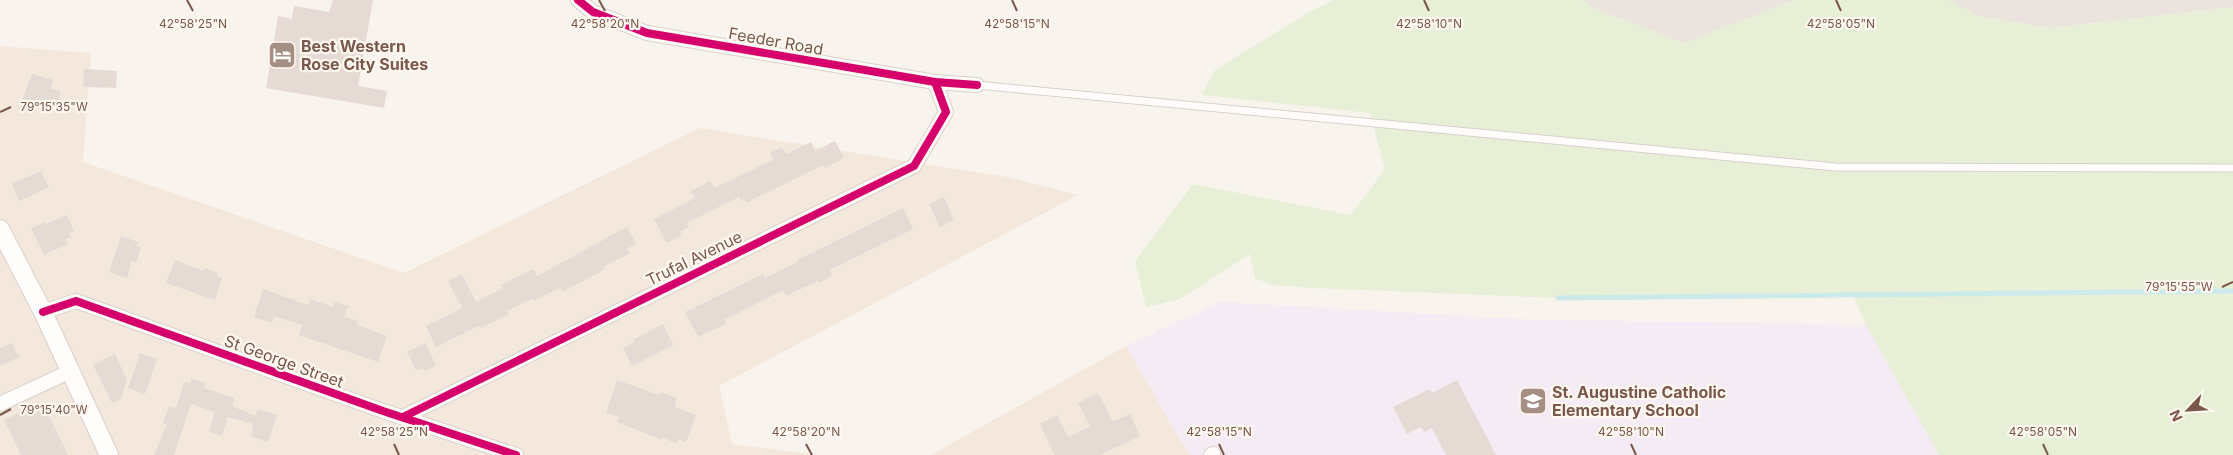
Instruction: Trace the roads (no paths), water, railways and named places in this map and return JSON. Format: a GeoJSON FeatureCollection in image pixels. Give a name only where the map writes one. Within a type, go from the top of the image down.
{"type":"FeatureCollection","features":[{"type":"Feature","properties":{"kind":"street","name":"Feeder Road"},"geometry":{"type":"LineString","coordinates":[[578,0],[594,12],[647,33],[935,82],[977,85]]}},
{"type":"Feature","properties":{"kind":"street","name":"Trufal Avenue"},"geometry":{"type":"LineString","coordinates":[[403,418],[914,166],[946,112],[935,82]]}},
{"type":"Feature","properties":{"kind":"street"},"geometry":{"type":"LineString","coordinates":[[0,230],[43,312],[109,455]]}},
{"type":"Feature","properties":{"kind":"street","name":"St George Street"},"geometry":{"type":"LineString","coordinates":[[43,312],[76,301],[403,418],[516,455]]}},
{"type":"Feature","properties":{"kind":"street"},"geometry":{"type":"LineString","coordinates":[[0,404],[70,371]]}},
{"type":"Feature","properties":{"kind":"lane"},"geometry":{"type":"LineString","coordinates":[[977,85],[1835,166],[2233,168]]}},
{"type":"Feature","properties":{"kind":"waterway"},"geometry":{"type":"LineString","coordinates":[[1558,298],[2233,291]]}},
{"type":"Feature","properties":{"kind":"place","name":"Best Western Rose City Suites"},"geometry":{"type":"Point","coordinates":[282,55]}},
{"type":"Feature","properties":{"kind":"place","name":"St. Augustine Catholic Elementary School"},"geometry":{"type":"Point","coordinates":[1533,401]}}]}
